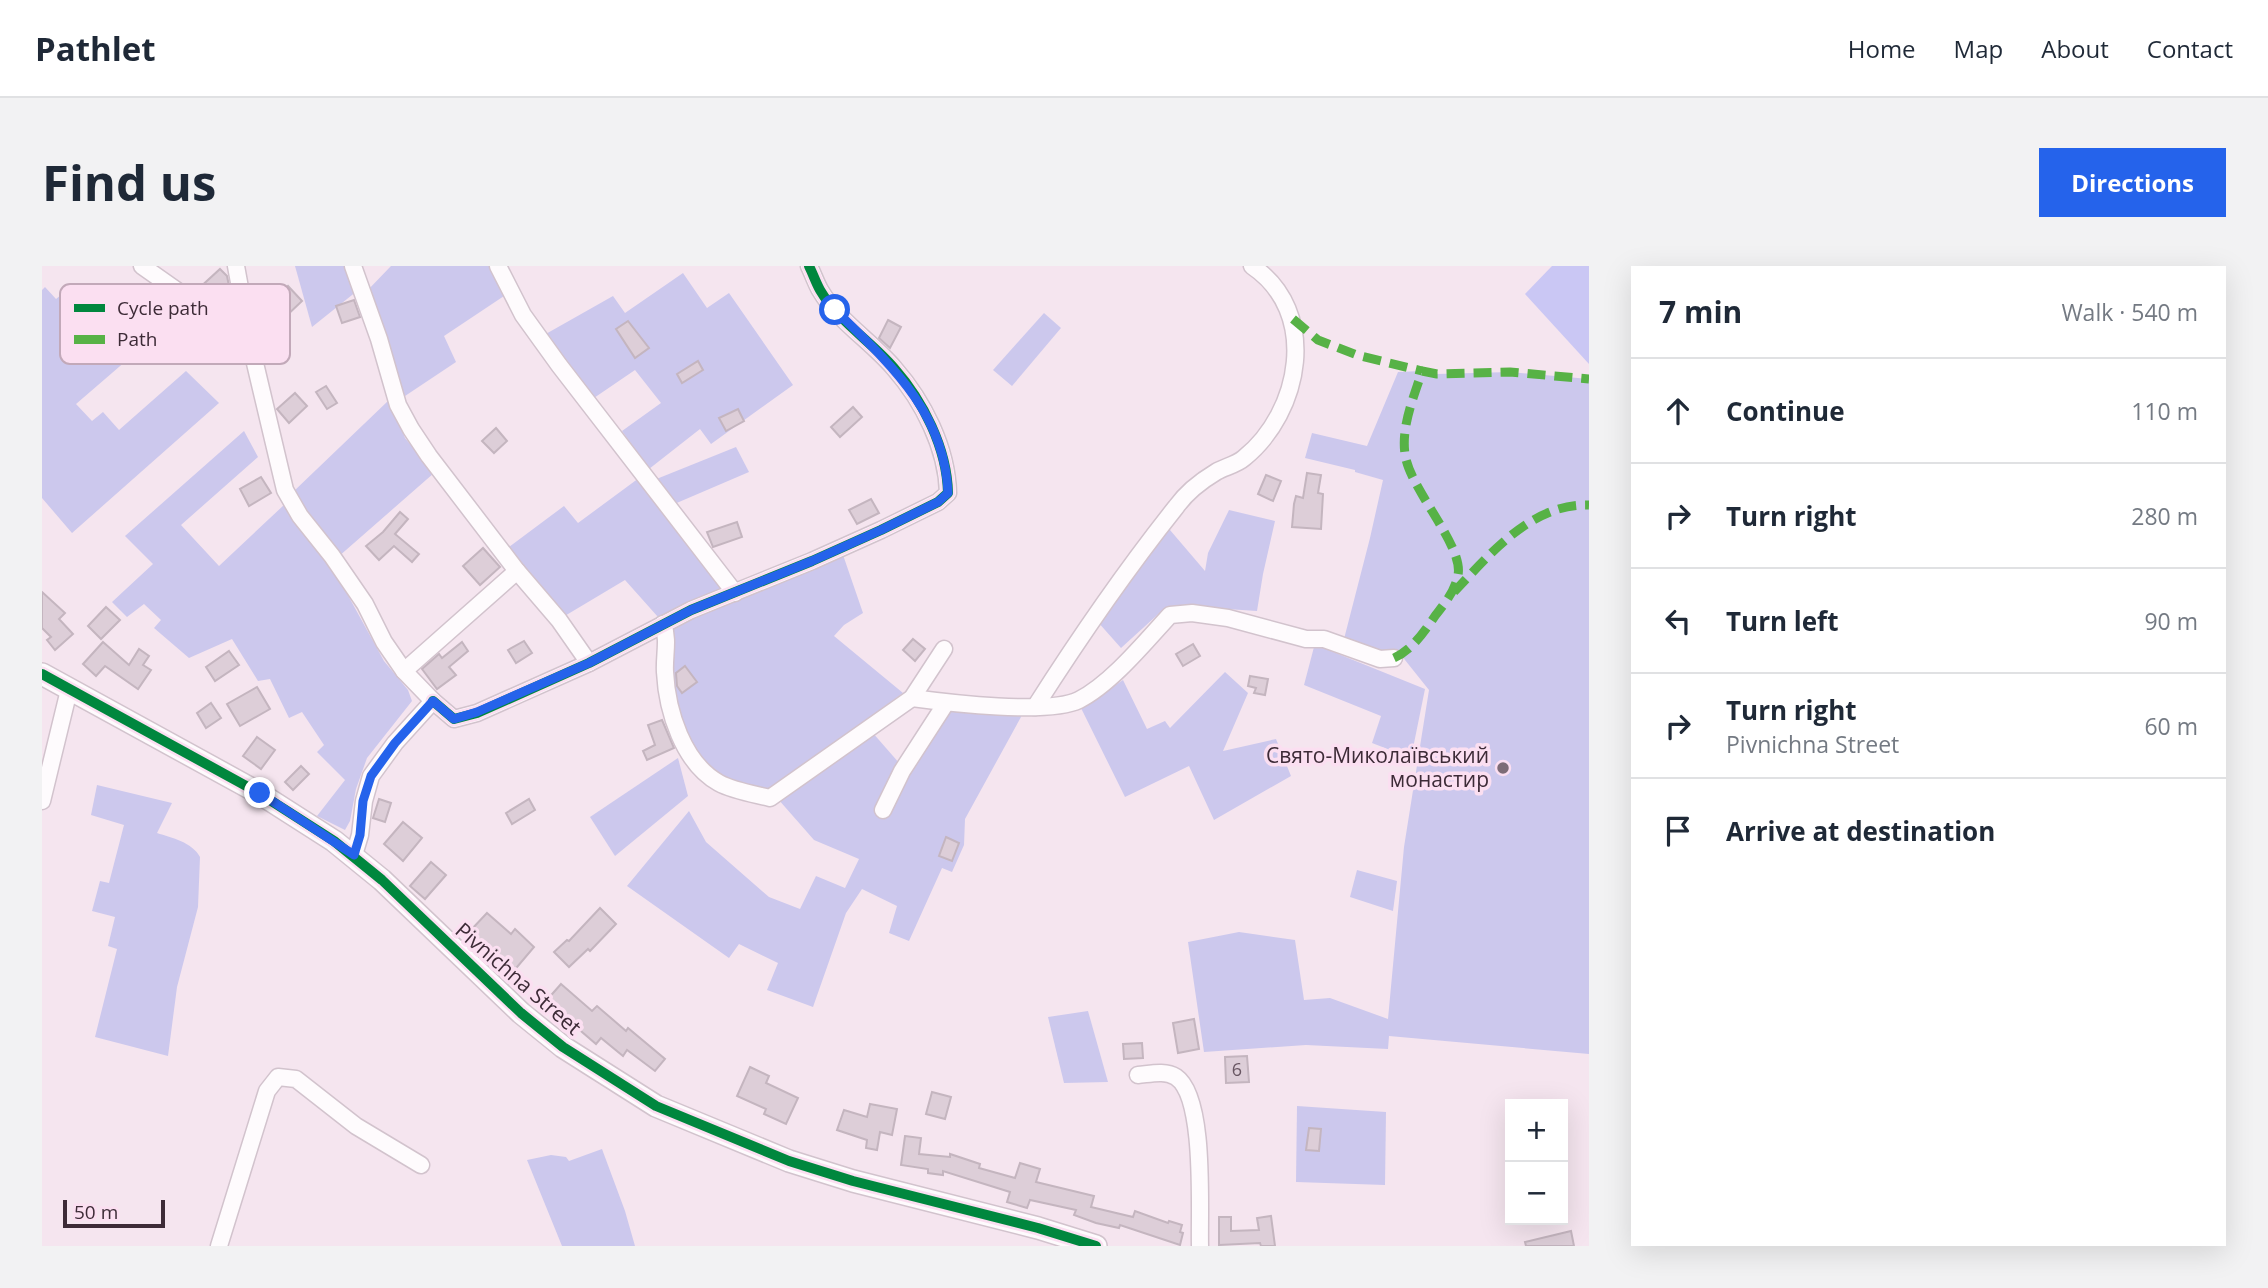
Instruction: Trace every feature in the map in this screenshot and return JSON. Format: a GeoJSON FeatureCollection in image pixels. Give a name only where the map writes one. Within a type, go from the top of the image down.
{"type":"FeatureCollection","features":[{"type":"Feature","properties":{"kind":"street"},"geometry":{"type":"LineString","coordinates":[[142,266],[168,284]]}},
{"type":"Feature","properties":{"kind":"street"},"geometry":{"type":"LineString","coordinates":[[236,266],[239,284]]}},
{"type":"Feature","properties":{"kind":"street"},"geometry":{"type":"LineString","coordinates":[[353,266],[379,339],[398,405],[405,417],[429,456],[517,571],[559,620],[589,663]]}},
{"type":"Feature","properties":{"kind":"street"},"geometry":{"type":"LineString","coordinates":[[498,266],[523,314],[559,365],[735,593]]}},
{"type":"Feature","properties":{"kind":"street"},"geometry":{"type":"LineString","coordinates":[[255,364],[285,490],[300,516],[365,604],[384,642],[404,671],[454,719],[477,712],[589,663],[663,624],[881,530],[938,502],[948,493],[938,446],[920,402],[893,367],[835,310],[820,291],[809,266]]}},
{"type":"Feature","properties":{"kind":"street"},"geometry":{"type":"LineString","coordinates":[[1035,707],[1128,570],[1178,504],[1192,489],[1216,472],[1243,459],[1274,428],[1293,381],[1296,347],[1293,319],[1283,298],[1252,266]]}},
{"type":"Feature","properties":{"kind":"street"},"geometry":{"type":"LineString","coordinates":[[404,671],[517,571]]}},
{"type":"Feature","properties":{"kind":"street"},"geometry":{"type":"LineString","coordinates":[[912,698],[946,703],[1056,708],[1080,699],[1120,669],[1170,615],[1192,613],[1228,618],[1306,639],[1324,639],[1380,659],[1394,658]]}},
{"type":"Feature","properties":{"kind":"street"},"geometry":{"type":"LineString","coordinates":[[663,624],[666,634],[665,671],[669,701],[681,740],[699,769],[721,784],[771,798],[912,698],[944,649]]}},
{"type":"Feature","properties":{"kind":"street","name":"Pivnichna Street"},"geometry":{"type":"LineString","coordinates":[[43,677],[260,793],[354,855],[521,1013],[563,1047],[656,1106],[789,1161],[853,1181],[1038,1228],[1096,1246]]}},
{"type":"Feature","properties":{"kind":"street"},"geometry":{"type":"LineString","coordinates":[[42,801],[69,690]]}},
{"type":"Feature","properties":{"kind":"street"},"geometry":{"type":"LineString","coordinates":[[354,855],[360,835],[363,801],[371,776],[395,743],[433,701]]}},
{"type":"Feature","properties":{"kind":"street"},"geometry":{"type":"LineString","coordinates":[[883,810],[902,771],[946,703]]}},
{"type":"Feature","properties":{"kind":"street"},"geometry":{"type":"LineString","coordinates":[[1139,1074],[1173,1075],[1189,1091],[1199,1154],[1200,1246]]}},
{"type":"Feature","properties":{"kind":"street"},"geometry":{"type":"LineString","coordinates":[[219,1246],[267,1091],[278,1077],[296,1079],[356,1126],[421,1165]]}},
{"type":"Feature","properties":{"kind":"shaded area"},"geometry":{"type":"Polygon","coordinates":[[[295,266],[347,266],[357,291],[312,327],[295,266]]]}},
{"type":"Feature","properties":{"kind":"shaded area"},"geometry":{"type":"Polygon","coordinates":[[[391,266],[493,266],[507,294],[444,336],[456,362],[402,398],[366,292],[391,266]]]}},
{"type":"Feature","properties":{"kind":"shaded area"},"geometry":{"type":"Polygon","coordinates":[[[1552,266],[1589,266],[1589,364],[1525,294],[1552,266]]]}},
{"type":"Feature","properties":{"kind":"shaded area"},"geometry":{"type":"Polygon","coordinates":[[[683,273],[707,308],[729,293],[793,385],[711,444],[700,429],[649,469],[622,431],[661,403],[635,370],[591,400],[544,335],[613,296],[625,313],[683,273]]]}},
{"type":"Feature","properties":{"kind":"shaded area"},"geometry":{"type":"Polygon","coordinates":[[[45,287],[56,299],[60,296],[60,364],[122,364],[76,404],[92,421],[103,412],[119,430],[186,371],[219,403],[72,533],[42,498],[42,290],[45,287]]]}},
{"type":"Feature","properties":{"kind":"shaded area"},"geometry":{"type":"Polygon","coordinates":[[[1044,313],[1061,328],[1012,386],[993,370],[1044,313]]]}},
{"type":"Feature","properties":{"kind":"shaded area","name":"Свято-Миколаївський монастир"},"geometry":{"type":"Polygon","coordinates":[[[1422,371],[1437,374],[1510,372],[1589,379],[1589,1054],[1389,1036],[1388,1049],[1306,1045],[1204,1052],[1188,942],[1239,932],[1295,940],[1304,1000],[1330,998],[1388,1019],[1404,847],[1429,690],[1401,655],[1394,658],[1344,639],[1383,480],[1305,458],[1312,433],[1367,446],[1398,372],[1422,371]]]}},
{"type":"Feature","properties":{"kind":"shaded area"},"geometry":{"type":"Polygon","coordinates":[[[388,401],[405,438],[434,473],[338,557],[293,492],[388,401]]]}},
{"type":"Feature","properties":{"kind":"shaded area"},"geometry":{"type":"Polygon","coordinates":[[[244,431],[258,457],[181,525],[219,566],[285,504],[333,568],[384,661],[408,690],[412,701],[367,758],[356,789],[350,821],[345,830],[317,816],[345,780],[317,752],[324,745],[302,712],[289,718],[270,679],[258,681],[232,639],[189,658],[154,628],[161,620],[144,604],[127,617],[112,602],[153,564],[125,536],[244,431]]]}},
{"type":"Feature","properties":{"kind":"shaded area"},"geometry":{"type":"Polygon","coordinates":[[[736,447],[749,472],[672,505],[654,480],[736,447]]]}},
{"type":"Feature","properties":{"kind":"shaded area"},"geometry":{"type":"Polygon","coordinates":[[[639,478],[722,589],[658,617],[625,580],[563,617],[505,550],[564,506],[578,523],[639,478]]]}},
{"type":"Feature","properties":{"kind":"shaded area"},"geometry":{"type":"Polygon","coordinates":[[[1229,510],[1275,521],[1257,611],[1165,608],[1121,648],[1097,621],[1166,530],[1170,530],[1205,571],[1208,553],[1229,510]]]}},
{"type":"Feature","properties":{"kind":"shaded area"},"geometry":{"type":"Polygon","coordinates":[[[842,552],[863,613],[844,625],[834,636],[903,693],[768,791],[721,779],[705,767],[683,732],[673,689],[673,626],[842,552]]]}},
{"type":"Feature","properties":{"kind":"shaded area"},"geometry":{"type":"Polygon","coordinates":[[[1316,645],[1425,689],[1411,758],[1372,743],[1381,716],[1304,685],[1316,645]]]}},
{"type":"Feature","properties":{"kind":"shaded area"},"geometry":{"type":"Polygon","coordinates":[[[1225,672],[1248,693],[1223,751],[1276,739],[1291,776],[1214,820],[1189,766],[1125,797],[1081,708],[1123,680],[1147,729],[1165,721],[1170,728],[1225,672]]]}},
{"type":"Feature","properties":{"kind":"shaded area"},"geometry":{"type":"Polygon","coordinates":[[[947,709],[1020,712],[1021,717],[965,819],[964,845],[952,872],[942,868],[909,941],[889,933],[897,906],[862,889],[846,913],[813,1007],[767,990],[778,963],[739,944],[729,958],[627,886],[689,811],[706,842],[769,897],[800,909],[816,876],[845,888],[859,859],[814,840],[778,799],[872,732],[900,764],[947,709]]]}},
{"type":"Feature","properties":{"kind":"shaded area"},"geometry":{"type":"Polygon","coordinates":[[[678,758],[688,796],[615,856],[590,817],[678,758]]]}},
{"type":"Feature","properties":{"kind":"shaded area"},"geometry":{"type":"Polygon","coordinates":[[[97,785],[172,803],[157,833],[187,844],[200,857],[198,907],[177,987],[168,1056],[95,1037],[117,949],[108,946],[115,917],[92,911],[100,881],[109,883],[124,825],[91,815],[97,785]]]}},
{"type":"Feature","properties":{"kind":"shaded area"},"geometry":{"type":"Polygon","coordinates":[[[1357,870],[1397,881],[1393,911],[1350,897],[1357,870]]]}},
{"type":"Feature","properties":{"kind":"shaded area"},"geometry":{"type":"Polygon","coordinates":[[[1088,1011],[1108,1082],[1064,1083],[1048,1017],[1088,1011]]]}},
{"type":"Feature","properties":{"kind":"shaded area"},"geometry":{"type":"Polygon","coordinates":[[[1297,1106],[1386,1112],[1385,1185],[1296,1182],[1297,1106]]]}},
{"type":"Feature","properties":{"kind":"shaded area"},"geometry":{"type":"Polygon","coordinates":[[[602,1149],[635,1246],[562,1246],[527,1160],[551,1155],[566,1157],[569,1161],[602,1149]]]}},
{"type":"Feature","properties":{"kind":"building"},"geometry":{"type":"Polygon","coordinates":[[[220,269],[227,276],[229,284],[204,284],[220,269]]]}},
{"type":"Feature","properties":{"kind":"building"},"geometry":{"type":"Polygon","coordinates":[[[290,288],[302,301],[290,312],[290,288]]]}},
{"type":"Feature","properties":{"kind":"building"},"geometry":{"type":"Polygon","coordinates":[[[354,300],[360,317],[342,323],[336,306],[354,300]]]}},
{"type":"Feature","properties":{"kind":"building"},"geometry":{"type":"Polygon","coordinates":[[[888,320],[901,327],[890,348],[879,338],[888,320]]]}},
{"type":"Feature","properties":{"kind":"building"},"geometry":{"type":"Polygon","coordinates":[[[628,321],[649,348],[635,358],[616,329],[628,321]]]}},
{"type":"Feature","properties":{"kind":"building"},"geometry":{"type":"Polygon","coordinates":[[[698,361],[703,370],[682,383],[677,374],[698,361]]]}},
{"type":"Feature","properties":{"kind":"building"},"geometry":{"type":"Polygon","coordinates":[[[326,386],[337,403],[327,409],[316,392],[326,386]]]}},
{"type":"Feature","properties":{"kind":"building"},"geometry":{"type":"Polygon","coordinates":[[[295,393],[307,406],[289,423],[277,409],[295,393]]]}},
{"type":"Feature","properties":{"kind":"building"},"geometry":{"type":"Polygon","coordinates":[[[853,407],[862,417],[840,437],[831,427],[853,407]]]}},
{"type":"Feature","properties":{"kind":"building"},"geometry":{"type":"Polygon","coordinates":[[[738,409],[744,421],[726,431],[719,418],[738,409]]]}},
{"type":"Feature","properties":{"kind":"building"},"geometry":{"type":"Polygon","coordinates":[[[496,428],[507,441],[494,453],[482,441],[496,428]]]}},
{"type":"Feature","properties":{"kind":"building"},"geometry":{"type":"Polygon","coordinates":[[[1307,473],[1321,475],[1318,493],[1323,494],[1321,529],[1292,527],[1296,496],[1303,498],[1307,473]]]}},
{"type":"Feature","properties":{"kind":"building"},"geometry":{"type":"Polygon","coordinates":[[[1266,475],[1281,481],[1273,501],[1258,494],[1266,475]]]}},
{"type":"Feature","properties":{"kind":"building"},"geometry":{"type":"Polygon","coordinates":[[[261,477],[271,493],[249,506],[240,489],[261,477]]]}},
{"type":"Feature","properties":{"kind":"building"},"geometry":{"type":"Polygon","coordinates":[[[871,499],[879,513],[857,524],[849,510],[871,499]]]}},
{"type":"Feature","properties":{"kind":"building"},"geometry":{"type":"Polygon","coordinates":[[[400,512],[408,519],[395,534],[419,554],[412,562],[394,546],[379,560],[366,546],[383,532],[400,512]]]}},
{"type":"Feature","properties":{"kind":"building"},"geometry":{"type":"Polygon","coordinates":[[[737,522],[742,537],[713,547],[707,532],[737,522]]]}},
{"type":"Feature","properties":{"kind":"building"},"geometry":{"type":"Polygon","coordinates":[[[483,548],[500,567],[480,585],[463,566],[483,548]]]}},
{"type":"Feature","properties":{"kind":"building"},"geometry":{"type":"Polygon","coordinates":[[[42,592],[65,613],[59,619],[73,634],[55,650],[47,640],[51,637],[42,628],[42,592]]]}},
{"type":"Feature","properties":{"kind":"building"},"geometry":{"type":"Polygon","coordinates":[[[106,607],[120,620],[101,639],[88,626],[106,607]]]}},
{"type":"Feature","properties":{"kind":"building"},"geometry":{"type":"Polygon","coordinates":[[[913,639],[925,649],[915,661],[903,650],[913,639]]]}},
{"type":"Feature","properties":{"kind":"building"},"geometry":{"type":"Polygon","coordinates":[[[524,641],[532,653],[516,663],[508,650],[524,641]]]}},
{"type":"Feature","properties":{"kind":"building"},"geometry":{"type":"Polygon","coordinates":[[[103,642],[129,665],[139,649],[149,656],[143,665],[151,670],[138,689],[105,666],[96,676],[83,664],[103,642]]]}},
{"type":"Feature","properties":{"kind":"building"},"geometry":{"type":"Polygon","coordinates":[[[462,642],[468,651],[449,667],[456,675],[437,689],[422,669],[439,654],[442,658],[462,642]]]}},
{"type":"Feature","properties":{"kind":"building"},"geometry":{"type":"Polygon","coordinates":[[[1193,644],[1200,656],[1183,666],[1176,654],[1193,644]]]}},
{"type":"Feature","properties":{"kind":"building"},"geometry":{"type":"Polygon","coordinates":[[[229,651],[239,665],[215,681],[206,667],[229,651]]]}},
{"type":"Feature","properties":{"kind":"building"},"geometry":{"type":"Polygon","coordinates":[[[685,666],[697,682],[682,693],[677,686],[676,673],[685,666]]]}},
{"type":"Feature","properties":{"kind":"building"},"geometry":{"type":"Polygon","coordinates":[[[1250,676],[1268,679],[1265,695],[1254,693],[1256,688],[1248,686],[1250,676]]]}},
{"type":"Feature","properties":{"kind":"building"},"geometry":{"type":"Polygon","coordinates":[[[257,687],[270,709],[240,726],[227,704],[257,687]]]}},
{"type":"Feature","properties":{"kind":"building"},"geometry":{"type":"Polygon","coordinates":[[[211,703],[221,718],[206,728],[197,713],[211,703]]]}},
{"type":"Feature","properties":{"kind":"building"},"geometry":{"type":"Polygon","coordinates":[[[662,720],[674,748],[647,760],[643,751],[655,745],[648,725],[662,720]]]}},
{"type":"Feature","properties":{"kind":"building"},"geometry":{"type":"Polygon","coordinates":[[[257,737],[275,750],[261,769],[243,756],[257,737]]]}},
{"type":"Feature","properties":{"kind":"building"},"geometry":{"type":"Polygon","coordinates":[[[301,766],[309,774],[293,790],[285,782],[301,766]]]}},
{"type":"Feature","properties":{"kind":"building"},"geometry":{"type":"Polygon","coordinates":[[[379,799],[391,803],[385,822],[373,818],[379,799]]]}},
{"type":"Feature","properties":{"kind":"building"},"geometry":{"type":"Polygon","coordinates":[[[529,799],[535,810],[512,824],[506,813],[529,799]]]}},
{"type":"Feature","properties":{"kind":"building"},"geometry":{"type":"Polygon","coordinates":[[[403,822],[422,838],[403,861],[384,844],[403,822]]]}},
{"type":"Feature","properties":{"kind":"building"},"geometry":{"type":"Polygon","coordinates":[[[946,837],[959,843],[952,861],[939,856],[946,837]]]}},
{"type":"Feature","properties":{"kind":"building"},"geometry":{"type":"Polygon","coordinates":[[[431,862],[446,875],[425,899],[410,886],[431,862]]]}},
{"type":"Feature","properties":{"kind":"building"},"geometry":{"type":"Polygon","coordinates":[[[600,908],[616,924],[590,951],[588,949],[569,967],[554,952],[569,941],[600,908]]]}},
{"type":"Feature","properties":{"kind":"building"},"geometry":{"type":"Polygon","coordinates":[[[487,913],[511,934],[515,929],[534,947],[512,973],[470,931],[487,913]]]}},
{"type":"Feature","properties":{"kind":"building"},"geometry":{"type":"Polygon","coordinates":[[[561,984],[592,1011],[597,1006],[665,1059],[655,1071],[627,1050],[623,1056],[601,1038],[596,1044],[546,1001],[561,984]]]}},
{"type":"Feature","properties":{"kind":"building"},"geometry":{"type":"Polygon","coordinates":[[[1194,1019],[1199,1049],[1178,1053],[1173,1023],[1194,1019]]]}},
{"type":"Feature","properties":{"kind":"building"},"geometry":{"type":"Polygon","coordinates":[[[1142,1043],[1143,1058],[1124,1059],[1123,1044],[1142,1043]]]}},
{"type":"Feature","properties":{"kind":"building"},"geometry":{"type":"Polygon","coordinates":[[[1247,1056],[1249,1082],[1226,1083],[1225,1057],[1247,1056]]]}},
{"type":"Feature","properties":{"kind":"building"},"geometry":{"type":"Polygon","coordinates":[[[750,1067],[769,1076],[766,1083],[798,1098],[786,1124],[764,1114],[766,1109],[737,1096],[750,1067]]]}},
{"type":"Feature","properties":{"kind":"building"},"geometry":{"type":"Polygon","coordinates":[[[932,1092],[951,1097],[945,1119],[926,1114],[932,1092]]]}},
{"type":"Feature","properties":{"kind":"building"},"geometry":{"type":"Polygon","coordinates":[[[870,1104],[897,1109],[892,1135],[880,1132],[877,1150],[866,1148],[867,1140],[837,1130],[844,1110],[867,1117],[870,1104]]]}},
{"type":"Feature","properties":{"kind":"building"},"geometry":{"type":"Polygon","coordinates":[[[1309,1128],[1321,1129],[1319,1151],[1306,1150],[1309,1128]]]}},
{"type":"Feature","properties":{"kind":"building"},"geometry":{"type":"Polygon","coordinates":[[[905,1136],[921,1138],[919,1154],[950,1157],[950,1154],[980,1164],[979,1168],[1015,1178],[1020,1163],[1040,1169],[1036,1182],[1094,1196],[1091,1207],[1133,1217],[1135,1211],[1182,1225],[1180,1245],[1120,1225],[1119,1228],[1096,1223],[1074,1215],[1076,1210],[1030,1200],[1027,1208],[1007,1202],[1010,1192],[943,1171],[943,1175],[928,1173],[928,1169],[901,1165],[905,1136]]]}},
{"type":"Feature","properties":{"kind":"building"},"geometry":{"type":"Polygon","coordinates":[[[1271,1216],[1275,1246],[1261,1246],[1260,1243],[1219,1245],[1219,1217],[1231,1217],[1231,1231],[1259,1230],[1257,1218],[1271,1216]]]}},
{"type":"Feature","properties":{"kind":"building"},"geometry":{"type":"Polygon","coordinates":[[[1571,1231],[1574,1246],[1526,1246],[1525,1242],[1571,1231]]]}},
{"type":"Feature","properties":{"kind":"marked path"},"geometry":{"type":"LineString","coordinates":[[1293,319],[1318,340],[1357,355],[1422,371]]}},
{"type":"Feature","properties":{"kind":"marked path"},"geometry":{"type":"LineString","coordinates":[[1394,658],[1422,634],[1449,597],[1458,575],[1458,563],[1453,549],[1416,483],[1405,454],[1407,422],[1422,371],[1437,374],[1510,372],[1589,379]]}},
{"type":"Feature","properties":{"kind":"marked path"},"geometry":{"type":"LineString","coordinates":[[1454,592],[1498,547],[1531,522],[1549,512],[1589,505]]}},
{"type":"Feature","properties":{"kind":"cycle path"},"geometry":{"type":"LineString","coordinates":[[433,701],[454,719],[477,713],[589,663],[691,610],[881,530],[938,502],[948,493],[947,476],[938,442],[915,395],[885,358],[827,301],[809,266]]}},
{"type":"Feature","properties":{"kind":"cycle path"},"geometry":{"type":"LineString","coordinates":[[42,674],[259,793],[334,841],[382,880],[521,1013],[563,1047],[656,1106],[789,1161],[853,1181],[1038,1228],[1096,1246]]}},
{"type":"Feature","properties":{"kind":"place","name":"Свято-Миколаївський монастир"},"geometry":{"type":"Point","coordinates":[1503,768]}},
{"type":"Feature","properties":{"kind":"route"},"geometry":{"type":"LineString","coordinates":[[260,793],[354,855],[360,835],[363,801],[371,776],[395,743],[433,701],[454,719],[477,712],[589,663],[691,610],[812,561],[938,502],[948,493],[948,484],[938,446],[920,402],[893,367],[835,310]]}}]}
